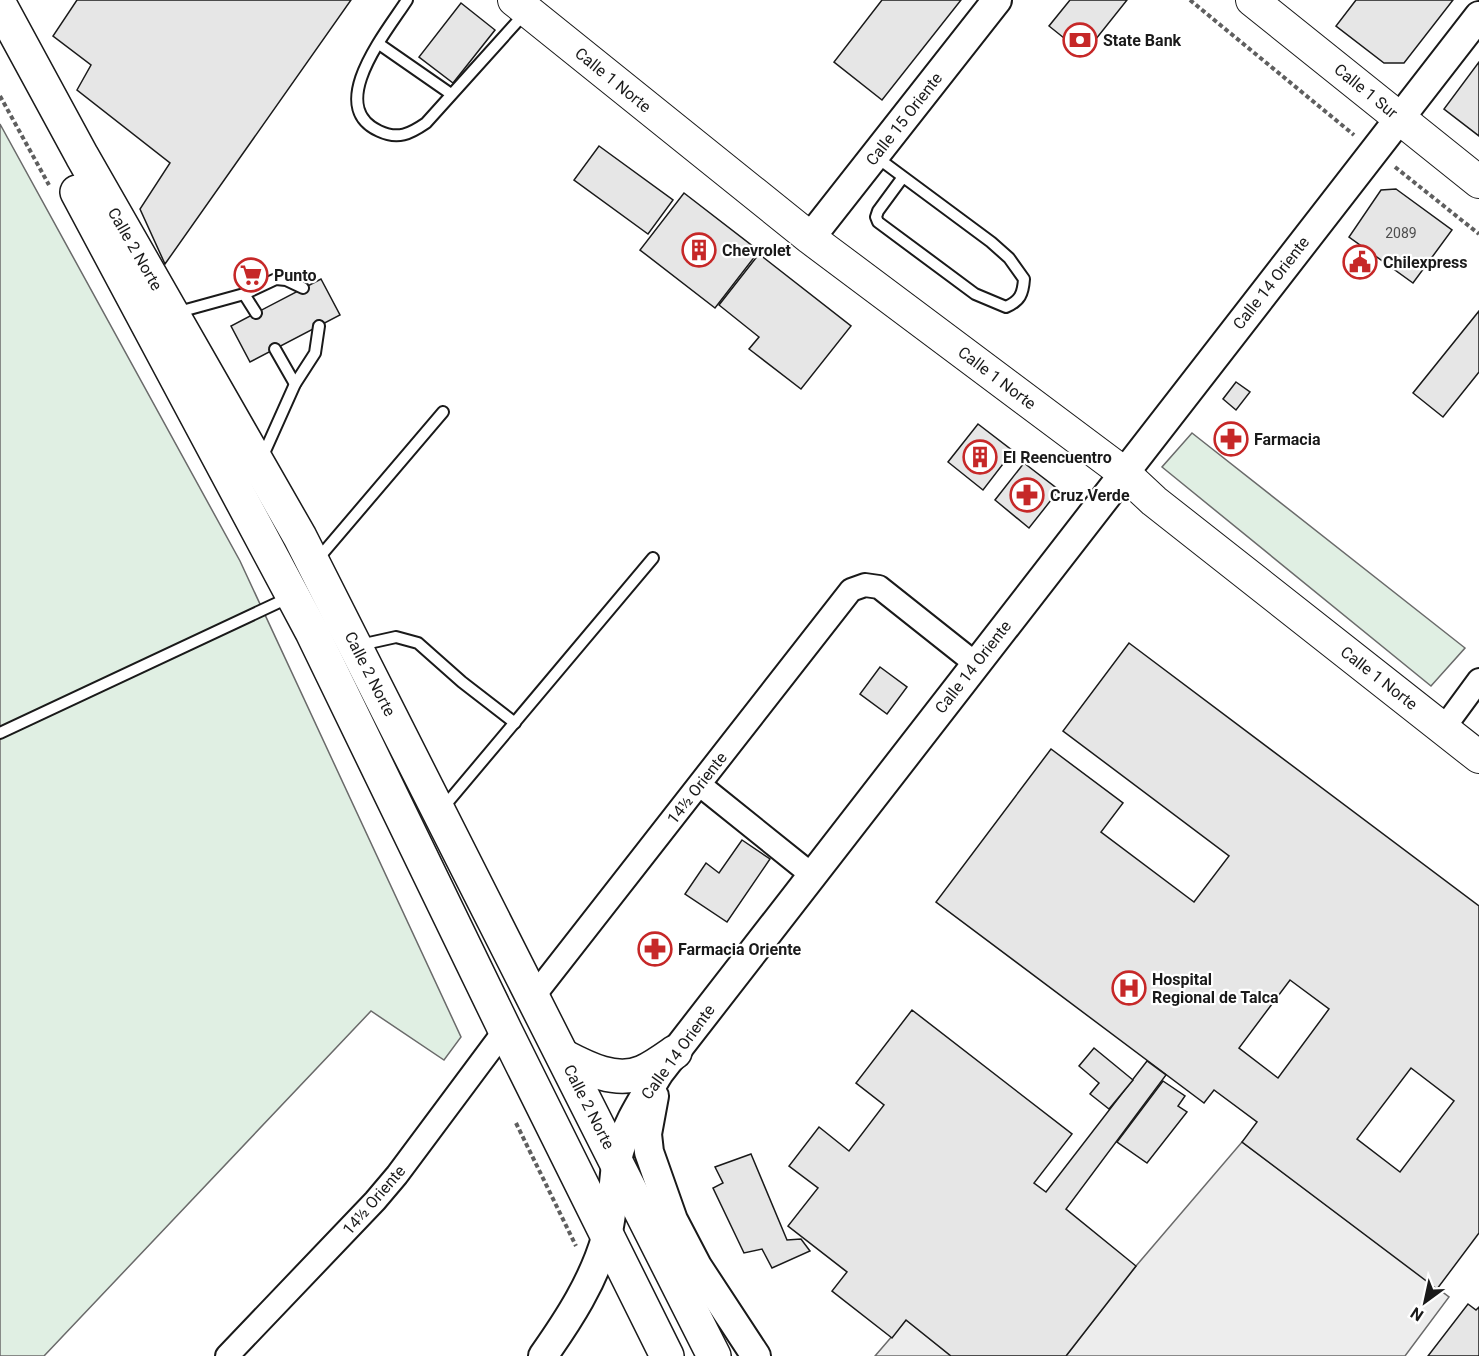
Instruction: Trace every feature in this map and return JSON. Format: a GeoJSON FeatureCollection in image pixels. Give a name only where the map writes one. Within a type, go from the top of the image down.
{"type":"FeatureCollection","features":[{"type":"Feature","properties":{"kind":"main road","name":"Calle 1 Sur"},"geometry":{"type":"LineString","coordinates":[[1252,0],[1479,182]]}},
{"type":"Feature","properties":{"kind":"main road","name":"Calle 2 Norte"},"geometry":{"type":"LineString","coordinates":[[0,5],[82,156],[314,564],[714,1356]]}},
{"type":"Feature","properties":{"kind":"main road","name":"Calle 1 Norte"},"geometry":{"type":"LineString","coordinates":[[520,5],[810,238],[1124,473],[1154,501],[1479,756]]}},
{"type":"Feature","properties":{"kind":"main road","name":"Calle 2 Norte"},"geometry":{"type":"LineString","coordinates":[[0,51],[317,642],[505,1030],[667,1356]]}},
{"type":"Feature","properties":{"kind":"main road"},"geometry":{"type":"LineString","coordinates":[[563,1056],[586,1068],[626,1076],[642,1073],[667,1063]]}},
{"type":"Feature","properties":{"kind":"street","name":"Calle 15 Oriente"},"geometry":{"type":"LineString","coordinates":[[810,238],[998,0]]}},
{"type":"Feature","properties":{"kind":"street","name":"Calle 14 Oriente"},"geometry":{"type":"LineString","coordinates":[[543,1356],[580,1300],[591,1277],[607,1236],[616,1162],[629,1124],[667,1063],[1479,16]]}},
{"type":"Feature","properties":{"kind":"street","name":"14½ Oriente"},"geometry":{"type":"LineString","coordinates":[[533,997],[846,596],[858,586],[873,585],[885,591],[976,664]]}},
{"type":"Feature","properties":{"kind":"street"},"geometry":{"type":"LineString","coordinates":[[1443,729],[1479,680]]}},
{"type":"Feature","properties":{"kind":"street"},"geometry":{"type":"LineString","coordinates":[[700,785],[812,874]]}},
{"type":"Feature","properties":{"kind":"street","name":"14½ Oriente"},"geometry":{"type":"LineString","coordinates":[[227,1356],[390,1184],[505,1030]]}},
{"type":"Feature","properties":{"kind":"street"},"geometry":{"type":"LineString","coordinates":[[667,1063],[646,1134],[649,1152],[678,1229],[697,1266],[756,1356]]}},
{"type":"Feature","properties":{"kind":"lane"},"geometry":{"type":"LineString","coordinates":[[407,0],[366,65],[357,87],[357,106],[363,119],[373,128],[386,134],[409,135],[426,123],[520,5]]}},
{"type":"Feature","properties":{"kind":"lane"},"geometry":{"type":"LineString","coordinates":[[379,45],[451,94]]}},
{"type":"Feature","properties":{"kind":"lane"},"geometry":{"type":"LineString","coordinates":[[875,156],[990,242],[1009,258],[1024,279],[1023,292],[1017,302],[1006,307],[975,294],[878,222],[876,217],[878,211],[903,177]]}},
{"type":"Feature","properties":{"kind":"lane"},"geometry":{"type":"LineString","coordinates":[[172,314],[244,294],[276,279],[286,280],[303,288]]}},
{"type":"Feature","properties":{"kind":"lane"},"geometry":{"type":"LineString","coordinates":[[244,294],[256,313]]}},
{"type":"Feature","properties":{"kind":"lane"},"geometry":{"type":"LineString","coordinates":[[259,466],[295,384],[315,353],[318,327]]}},
{"type":"Feature","properties":{"kind":"lane"},"geometry":{"type":"LineString","coordinates":[[275,349],[295,384]]}},
{"type":"Feature","properties":{"kind":"lane"},"geometry":{"type":"LineString","coordinates":[[314,564],[443,412]]}},
{"type":"Feature","properties":{"kind":"lane"},"geometry":{"type":"LineString","coordinates":[[440,812],[653,558]]}},
{"type":"Feature","properties":{"kind":"lane"},"geometry":{"type":"LineString","coordinates":[[0,733],[293,596]]}},
{"type":"Feature","properties":{"kind":"lane"},"geometry":{"type":"LineString","coordinates":[[356,646],[396,637],[418,644],[515,723]]}},
{"type":"Feature","properties":{"kind":"path"},"geometry":{"type":"LineString","coordinates":[[1190,0],[1479,234]]}},
{"type":"Feature","properties":{"kind":"green space"},"geometry":{"type":"Polygon","coordinates":[[[0,124],[240,561],[461,1037],[444,1060],[371,1011],[44,1356],[0,1356],[0,124]]]}},
{"type":"Feature","properties":{"kind":"green space"},"geometry":{"type":"Polygon","coordinates":[[[1192,433],[1465,648],[1431,686],[1162,467],[1192,433]]]}},
{"type":"Feature","properties":{"kind":"shaded area"},"geometry":{"type":"Polygon","coordinates":[[[1242,1142],[1449,1297],[1405,1356],[1066,1356],[1136,1266],[1242,1142]]]}},
{"type":"Feature","properties":{"kind":"shaded area"},"geometry":{"type":"Polygon","coordinates":[[[906,1320],[951,1356],[875,1356],[906,1320]]]}},
{"type":"Feature","properties":{"kind":"building"},"geometry":{"type":"Polygon","coordinates":[[[77,0],[351,0],[165,264],[140,209],[170,163],[77,90],[91,65],[53,36],[77,0]]]}},
{"type":"Feature","properties":{"kind":"building"},"geometry":{"type":"Polygon","coordinates":[[[882,0],[961,0],[882,100],[834,62],[882,0]]]}},
{"type":"Feature","properties":{"kind":"building","name":"State Bank"},"geometry":{"type":"Polygon","coordinates":[[[1070,0],[1127,0],[1084,54],[1049,26],[1070,0]]]}},
{"type":"Feature","properties":{"kind":"building"},"geometry":{"type":"Polygon","coordinates":[[[1356,0],[1453,0],[1404,63],[1384,63],[1336,26],[1356,0]]]}},
{"type":"Feature","properties":{"kind":"building"},"geometry":{"type":"Polygon","coordinates":[[[461,3],[495,30],[453,83],[419,57],[461,3]]]}},
{"type":"Feature","properties":{"kind":"building"},"geometry":{"type":"Polygon","coordinates":[[[1479,62],[1479,136],[1444,109],[1479,62]]]}},
{"type":"Feature","properties":{"kind":"building"},"geometry":{"type":"Polygon","coordinates":[[[599,146],[673,200],[648,234],[574,180],[599,146]]]}},
{"type":"Feature","properties":{"kind":"building"},"geometry":{"type":"Polygon","coordinates":[[[1396,189],[1452,230],[1413,283],[1349,237],[1381,190],[1396,189]]]}},
{"type":"Feature","properties":{"kind":"building","name":"Chevrolet"},"geometry":{"type":"Polygon","coordinates":[[[684,193],[759,251],[715,308],[640,250],[684,193]]]}},
{"type":"Feature","properties":{"kind":"building"},"geometry":{"type":"Polygon","coordinates":[[[759,254],[851,326],[801,389],[749,349],[759,337],[719,305],[759,254]]]}},
{"type":"Feature","properties":{"kind":"building"},"geometry":{"type":"Polygon","coordinates":[[[321,279],[340,315],[250,362],[231,326],[321,279]]]}},
{"type":"Feature","properties":{"kind":"building"},"geometry":{"type":"Polygon","coordinates":[[[1479,311],[1479,372],[1443,417],[1413,393],[1479,311]]]}},
{"type":"Feature","properties":{"kind":"building"},"geometry":{"type":"Polygon","coordinates":[[[1236,382],[1250,392],[1236,410],[1223,399],[1236,382]]]}},
{"type":"Feature","properties":{"kind":"building","name":"El Reencuentro"},"geometry":{"type":"Polygon","coordinates":[[[978,424],[1013,451],[983,490],[948,462],[978,424]]]}},
{"type":"Feature","properties":{"kind":"building","name":"Cruz Verde"},"geometry":{"type":"Polygon","coordinates":[[[1024,463],[1059,490],[1029,528],[995,500],[1024,463]]]}},
{"type":"Feature","properties":{"kind":"building"},"geometry":{"type":"Polygon","coordinates":[[[1129,643],[1479,906],[1479,1233],[1437,1289],[1242,1142],[1257,1122],[1214,1090],[1204,1103],[936,902],[1051,749],[1123,803],[1101,832],[1194,902],[1229,856],[1063,731],[1129,643]],[[1290,980],[1239,1048],[1278,1078],[1329,1009],[1290,980]],[[1411,1068],[1357,1139],[1400,1172],[1454,1101],[1411,1068]]]}},
{"type":"Feature","properties":{"kind":"building"},"geometry":{"type":"Polygon","coordinates":[[[880,667],[907,687],[887,714],[860,694],[880,667]]]}},
{"type":"Feature","properties":{"kind":"building"},"geometry":{"type":"Polygon","coordinates":[[[742,840],[770,859],[727,922],[685,894],[706,863],[719,873],[742,840]]]}},
{"type":"Feature","properties":{"kind":"building"},"geometry":{"type":"Polygon","coordinates":[[[912,1010],[1072,1134],[1034,1183],[1046,1192],[1147,1061],[1166,1075],[1066,1209],[1136,1266],[1066,1356],[951,1356],[906,1320],[892,1338],[832,1291],[847,1272],[788,1226],[818,1188],[789,1166],[819,1127],[849,1151],[884,1105],[856,1083],[912,1010]]]}},
{"type":"Feature","properties":{"kind":"building"},"geometry":{"type":"Polygon","coordinates":[[[1094,1048],[1133,1080],[1109,1109],[1090,1094],[1099,1083],[1079,1066],[1094,1048]]]}},
{"type":"Feature","properties":{"kind":"building"},"geometry":{"type":"Polygon","coordinates":[[[1163,1081],[1185,1096],[1178,1106],[1187,1112],[1147,1163],[1117,1142],[1163,1081]]]}},
{"type":"Feature","properties":{"kind":"building"},"geometry":{"type":"Polygon","coordinates":[[[751,1154],[787,1240],[801,1239],[810,1251],[772,1268],[762,1249],[744,1253],[713,1188],[723,1183],[715,1167],[751,1154]]]}},
{"type":"Feature","properties":{"kind":"building"},"geometry":{"type":"Polygon","coordinates":[[[1468,1304],[1476,1310],[1479,1307],[1479,1356],[1428,1356],[1468,1304]]]}},
{"type":"Feature","properties":{"kind":"place","name":"State Bank"},"geometry":{"type":"Point","coordinates":[1080,40]}},
{"type":"Feature","properties":{"kind":"place","name":"Chevrolet"},"geometry":{"type":"Point","coordinates":[699,250]}},
{"type":"Feature","properties":{"kind":"place","name":"Chilexpress"},"geometry":{"type":"Point","coordinates":[1360,262]}},
{"type":"Feature","properties":{"kind":"place","name":"Punto"},"geometry":{"type":"Point","coordinates":[251,275]}},
{"type":"Feature","properties":{"kind":"place","name":"Farmacia"},"geometry":{"type":"Point","coordinates":[1231,439]}},
{"type":"Feature","properties":{"kind":"place","name":"El Reencuentro"},"geometry":{"type":"Point","coordinates":[980,457]}},
{"type":"Feature","properties":{"kind":"place","name":"Cruz Verde"},"geometry":{"type":"Point","coordinates":[1027,495]}},
{"type":"Feature","properties":{"kind":"place","name":"Farmacia Oriente"},"geometry":{"type":"Point","coordinates":[655,949]}},
{"type":"Feature","properties":{"kind":"place","name":"Hospital Regional de Talca"},"geometry":{"type":"Point","coordinates":[1129,988]}}]}
